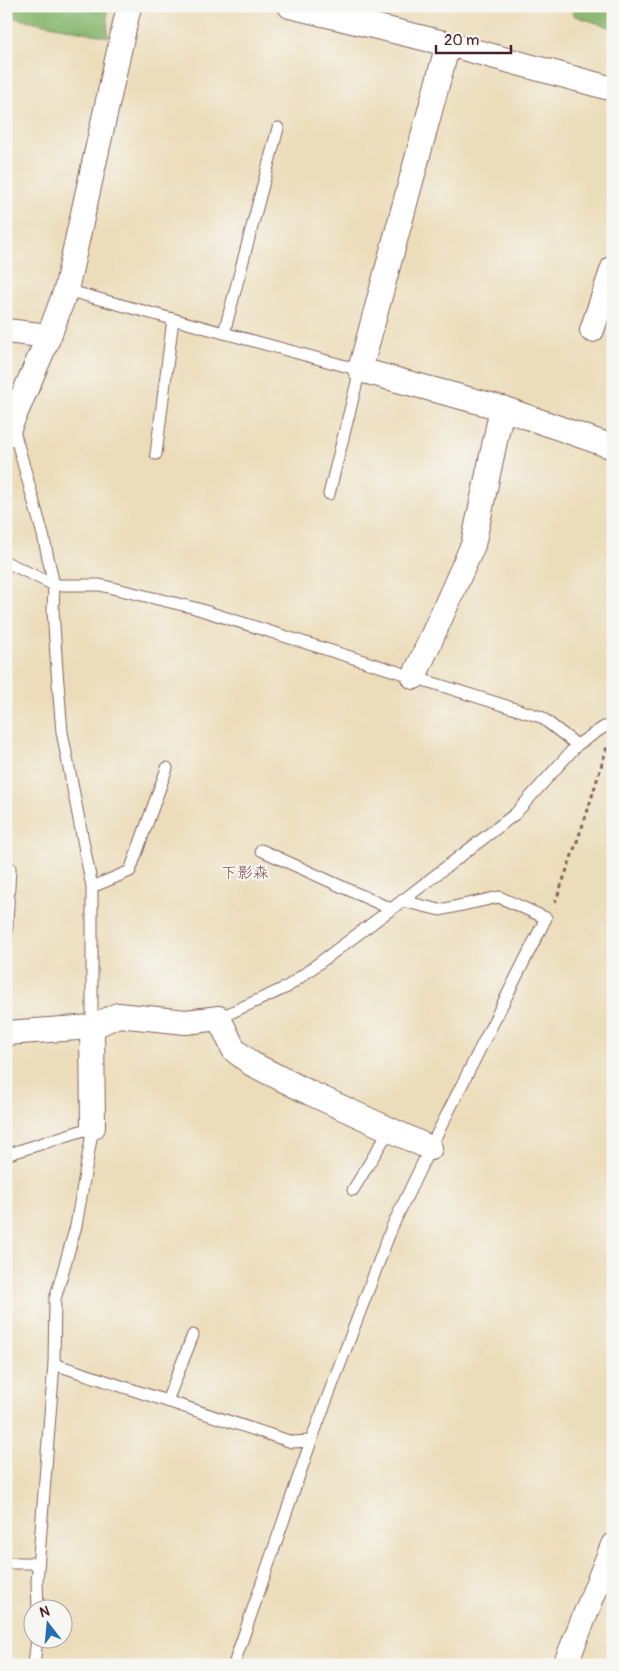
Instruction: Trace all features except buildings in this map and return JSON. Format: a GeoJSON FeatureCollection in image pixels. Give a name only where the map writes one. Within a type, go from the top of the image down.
{"type":"FeatureCollection","features":[{"type":"Feature","properties":{"kind":"street"},"geometry":{"type":"LineString","coordinates":[[9,429],[49,336],[66,290],[130,6]]}},
{"type":"Feature","properties":{"kind":"street"},"geometry":{"type":"LineString","coordinates":[[290,6],[325,11],[613,89]]}},
{"type":"Feature","properties":{"kind":"street"},"geometry":{"type":"LineString","coordinates":[[448,44],[360,370],[502,408],[613,447]]}},
{"type":"Feature","properties":{"kind":"street"},"geometry":{"type":"LineString","coordinates":[[592,330],[611,280]]}},
{"type":"Feature","properties":{"kind":"street"},"geometry":{"type":"LineString","coordinates":[[6,331],[49,336]]}},
{"type":"Feature","properties":{"kind":"street"},"geometry":{"type":"LineString","coordinates":[[414,677],[473,545],[502,408]]}},
{"type":"Feature","properties":{"kind":"street"},"geometry":{"type":"LineString","coordinates":[[6,1033],[92,1027],[118,1015],[186,1022],[219,1018],[234,1050],[252,1064],[430,1148]]}},
{"type":"Feature","properties":{"kind":"street"},"geometry":{"type":"LineString","coordinates":[[92,1027],[93,1127]]}},
{"type":"Feature","properties":{"kind":"street"},"geometry":{"type":"LineString","coordinates":[[565,1665],[613,1545]]}},
{"type":"Feature","properties":{"kind":"lane"},"geometry":{"type":"LineString","coordinates":[[224,334],[278,128]]}},
{"type":"Feature","properties":{"kind":"lane"},"geometry":{"type":"LineString","coordinates":[[66,290],[360,370],[329,494]]}},
{"type":"Feature","properties":{"kind":"lane"},"geometry":{"type":"LineString","coordinates":[[156,454],[172,319]]}},
{"type":"Feature","properties":{"kind":"lane"},"geometry":{"type":"LineString","coordinates":[[9,429],[43,535],[54,585],[53,610],[62,732],[92,887],[92,1027]]}},
{"type":"Feature","properties":{"kind":"lane"},"geometry":{"type":"LineString","coordinates":[[6,562],[54,585],[100,585],[195,608],[541,717],[577,745]]}},
{"type":"Feature","properties":{"kind":"lane"},"geometry":{"type":"LineString","coordinates":[[219,1018],[287,987],[514,814],[577,745],[604,726],[613,727]]}},
{"type":"Feature","properties":{"kind":"lane"},"geometry":{"type":"LineString","coordinates":[[92,887],[130,871],[167,768]]}},
{"type":"Feature","properties":{"kind":"lane"},"geometry":{"type":"LineString","coordinates":[[261,850],[391,909]]}},
{"type":"Feature","properties":{"kind":"lane"},"geometry":{"type":"LineString","coordinates":[[6,941],[10,868]]}},
{"type":"Feature","properties":{"kind":"lane"},"geometry":{"type":"LineString","coordinates":[[234,1665],[311,1441],[392,1227],[546,918],[499,897],[440,910],[402,901]]}},
{"type":"Feature","properties":{"kind":"lane"},"geometry":{"type":"LineString","coordinates":[[6,1155],[93,1127],[76,1226],[55,1299],[54,1364],[38,1563],[38,1598]]}},
{"type":"Feature","properties":{"kind":"lane"},"geometry":{"type":"LineString","coordinates":[[353,1190],[390,1129]]}},
{"type":"Feature","properties":{"kind":"lane"},"geometry":{"type":"LineString","coordinates":[[167,1401],[193,1335]]}},
{"type":"Feature","properties":{"kind":"lane"},"geometry":{"type":"LineString","coordinates":[[54,1364],[292,1442],[311,1441]]}},
{"type":"Feature","properties":{"kind":"lane"},"geometry":{"type":"LineString","coordinates":[[6,1563],[38,1563]]}},
{"type":"Feature","properties":{"kind":"lane"},"geometry":{"type":"LineString","coordinates":[[34,1665],[36,1648]]}},
{"type":"Feature","properties":{"kind":"path"},"geometry":{"type":"LineString","coordinates":[[546,918],[553,907],[586,816],[607,745]]}},
{"type":"Feature","properties":{"kind":"green space"},"geometry":{"type":"Polygon","coordinates":[[[6,6],[107,6],[108,37],[6,16],[6,6]]]}},
{"type":"Feature","properties":{"kind":"green space"},"geometry":{"type":"Polygon","coordinates":[[[569,6],[613,6],[613,28],[575,16],[569,6]]]}},
{"type":"Feature","properties":{"kind":"district","name":"下影森"},"geometry":{"type":"Point","coordinates":[245,873]}}]}
